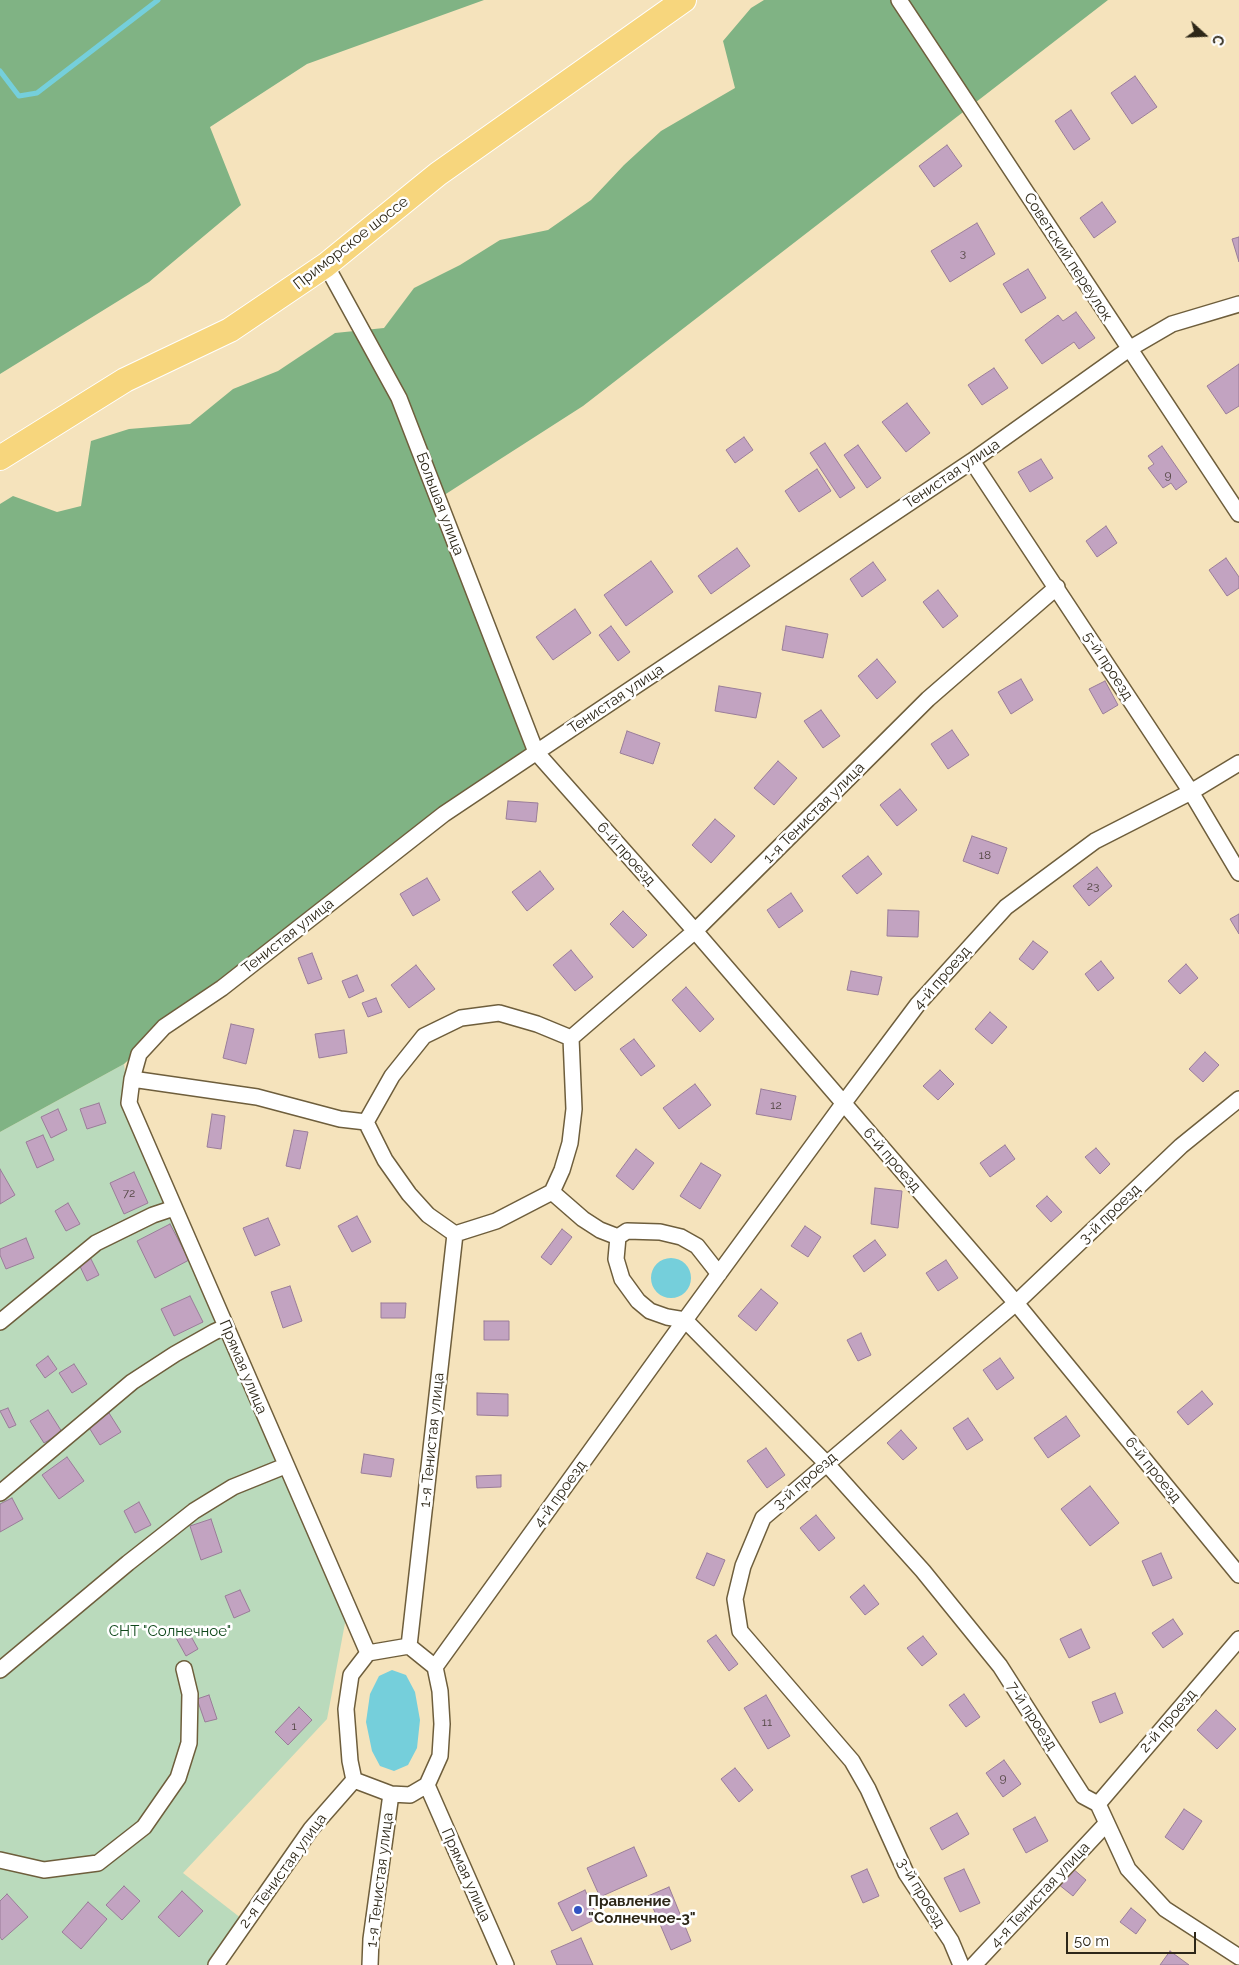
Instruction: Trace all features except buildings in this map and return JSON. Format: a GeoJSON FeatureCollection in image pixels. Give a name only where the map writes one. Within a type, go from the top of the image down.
{"type":"FeatureCollection","features":[{"type":"Feature","properties":{"kind":"main road","name":"Приморское шоссе"},"geometry":{"type":"LineString","coordinates":[[0,458],[125,380],[230,330],[326,265],[438,174],[684,0]]}},
{"type":"Feature","properties":{"kind":"street","name":"Советский переулок"},"geometry":{"type":"LineString","coordinates":[[899,0],[1239,514]]}},
{"type":"Feature","properties":{"kind":"street","name":"Большая улица"},"geometry":{"type":"LineString","coordinates":[[326,265],[399,398],[536,752]]}},
{"type":"Feature","properties":{"kind":"street","name":"Тенистая улица"},"geometry":{"type":"LineString","coordinates":[[132,1079],[139,1054],[164,1026],[222,988],[444,814],[972,461],[1129,349],[1172,324],[1239,304]]}},
{"type":"Feature","properties":{"kind":"street","name":"5-й проезд"},"geometry":{"type":"LineString","coordinates":[[972,461],[1191,792],[1239,873]]}},
{"type":"Feature","properties":{"kind":"street","name":"1-я Тенистая улица"},"geometry":{"type":"LineString","coordinates":[[571,1038],[695,931],[928,699],[1057,587]]}},
{"type":"Feature","properties":{"kind":"street","name":"6-й проезд"},"geometry":{"type":"LineString","coordinates":[[536,752],[695,931],[1016,1303],[1239,1575]]}},
{"type":"Feature","properties":{"kind":"street","name":"4-й проезд"},"geometry":{"type":"LineString","coordinates":[[719,1274],[918,1004],[1006,907],[1095,841],[1191,792],[1239,763]]}},
{"type":"Feature","properties":{"kind":"street"},"geometry":{"type":"LineString","coordinates":[[499,1013],[537,1024],[571,1038],[574,1108],[570,1143],[562,1170],[552,1192],[496,1221],[455,1234],[428,1215],[409,1194],[385,1160],[366,1122],[392,1076],[424,1036],[461,1018],[499,1013]]}},
{"type":"Feature","properties":{"kind":"street"},"geometry":{"type":"LineString","coordinates":[[132,1079],[257,1097],[340,1119],[366,1122]]}},
{"type":"Feature","properties":{"kind":"street","name":"Прямая улица"},"geometry":{"type":"LineString","coordinates":[[132,1079],[128,1103],[368,1653]]}},
{"type":"Feature","properties":{"kind":"street","name":"3-й проезд"},"geometry":{"type":"LineString","coordinates":[[961,1965],[951,1941],[906,1873],[868,1789],[852,1761],[740,1631],[735,1599],[743,1566],[763,1518],[1016,1303],[1181,1146],[1239,1100]]}},
{"type":"Feature","properties":{"kind":"street"},"geometry":{"type":"LineString","coordinates":[[552,1192],[583,1219],[600,1230],[618,1238]]}},
{"type":"Feature","properties":{"kind":"street"},"geometry":{"type":"LineString","coordinates":[[0,1322],[96,1243],[153,1215],[174,1208]]}},
{"type":"Feature","properties":{"kind":"street"},"geometry":{"type":"LineString","coordinates":[[628,1231],[660,1232],[681,1237],[697,1246],[719,1274],[685,1320],[667,1317],[650,1311],[638,1301],[622,1279],[616,1259],[618,1238],[628,1231]]}},
{"type":"Feature","properties":{"kind":"street","name":"1-я Тенистая улица"},"geometry":{"type":"LineString","coordinates":[[409,1646],[455,1234]]}},
{"type":"Feature","properties":{"kind":"street","name":"4-й проезд"},"geometry":{"type":"LineString","coordinates":[[435,1667],[685,1320]]}},
{"type":"Feature","properties":{"kind":"street","name":"7-й проезд"},"geometry":{"type":"LineString","coordinates":[[685,1320],[826,1463],[923,1571],[994,1659],[1083,1796],[1098,1804]]}},
{"type":"Feature","properties":{"kind":"street"},"geometry":{"type":"LineString","coordinates":[[0,1493],[132,1382],[175,1354],[226,1327]]}},
{"type":"Feature","properties":{"kind":"street"},"geometry":{"type":"LineString","coordinates":[[0,1670],[194,1511],[233,1487],[285,1466]]}},
{"type":"Feature","properties":{"kind":"street","name":"2-й проезд"},"geometry":{"type":"LineString","coordinates":[[1098,1804],[1239,1639]]}},
{"type":"Feature","properties":{"kind":"street"},"geometry":{"type":"LineString","coordinates":[[409,1646],[435,1667],[440,1691],[442,1724],[440,1756],[427,1785],[410,1795],[391,1794],[354,1780],[350,1761],[346,1709],[351,1675],[368,1653],[409,1646]]}},
{"type":"Feature","properties":{"kind":"street"},"geometry":{"type":"LineString","coordinates":[[0,1860],[44,1870],[98,1863],[144,1827],[178,1778],[189,1743],[190,1694],[184,1668]]}},
{"type":"Feature","properties":{"kind":"street","name":"2-я Тенистая улица"},"geometry":{"type":"LineString","coordinates":[[216,1965],[311,1829],[354,1780]]}},
{"type":"Feature","properties":{"kind":"street","name":"Прямая улица"},"geometry":{"type":"LineString","coordinates":[[427,1785],[506,1965]]}},
{"type":"Feature","properties":{"kind":"street","name":"1-я Тенистая улица"},"geometry":{"type":"LineString","coordinates":[[370,1965],[391,1794]]}},
{"type":"Feature","properties":{"kind":"street"},"geometry":{"type":"LineString","coordinates":[[1098,1804],[1128,1869],[1165,1909],[1239,1957]]}},
{"type":"Feature","properties":{"kind":"street","name":"4-я Тенистая улица"},"geometry":{"type":"LineString","coordinates":[[974,1965],[1106,1824]]}},
{"type":"Feature","properties":{"kind":"green space"},"geometry":{"type":"Polygon","coordinates":[[[0,0],[484,0],[307,64],[210,127],[241,205],[149,282],[0,374],[0,0]]]}},
{"type":"Feature","properties":{"kind":"green space"},"geometry":{"type":"Polygon","coordinates":[[[764,0],[1108,0],[583,406],[438,499],[531,739],[523,761],[164,1027],[124,1064],[0,1132],[0,504],[13,496],[57,512],[81,506],[91,441],[129,429],[190,424],[233,389],[278,371],[335,333],[384,328],[414,288],[460,265],[500,240],[548,230],[591,200],[624,165],[661,131],[735,88],[723,41],[751,8],[764,0]]]}},
{"type":"Feature","properties":{"kind":"green space","name":"СНТ \"Солнечное\""},"geometry":{"type":"Polygon","coordinates":[[[124,1064],[129,1103],[348,1607],[327,1719],[183,1873],[246,1922],[216,1965],[0,1965],[0,1132],[124,1064]]]}},
{"type":"Feature","properties":{"kind":"water"},"geometry":{"type":"Polygon","coordinates":[[[675,1258],[682,1261],[688,1267],[691,1278],[690,1286],[682,1295],[675,1298],[667,1298],[660,1295],[652,1286],[651,1274],[654,1267],[663,1259],[675,1258]]]}},
{"type":"Feature","properties":{"kind":"water"},"geometry":{"type":"Polygon","coordinates":[[[392,1670],[406,1675],[415,1692],[420,1720],[417,1748],[408,1765],[394,1771],[380,1766],[372,1751],[366,1722],[370,1694],[379,1676],[392,1670]]]}},
{"type":"Feature","properties":{"kind":"waterway"},"geometry":{"type":"LineString","coordinates":[[0,71],[19,96],[37,93],[158,0]]}},
{"type":"Feature","properties":{"kind":"place","name":"Правление \"Солнечное-3\""},"geometry":{"type":"Point","coordinates":[578,1910]}}]}
